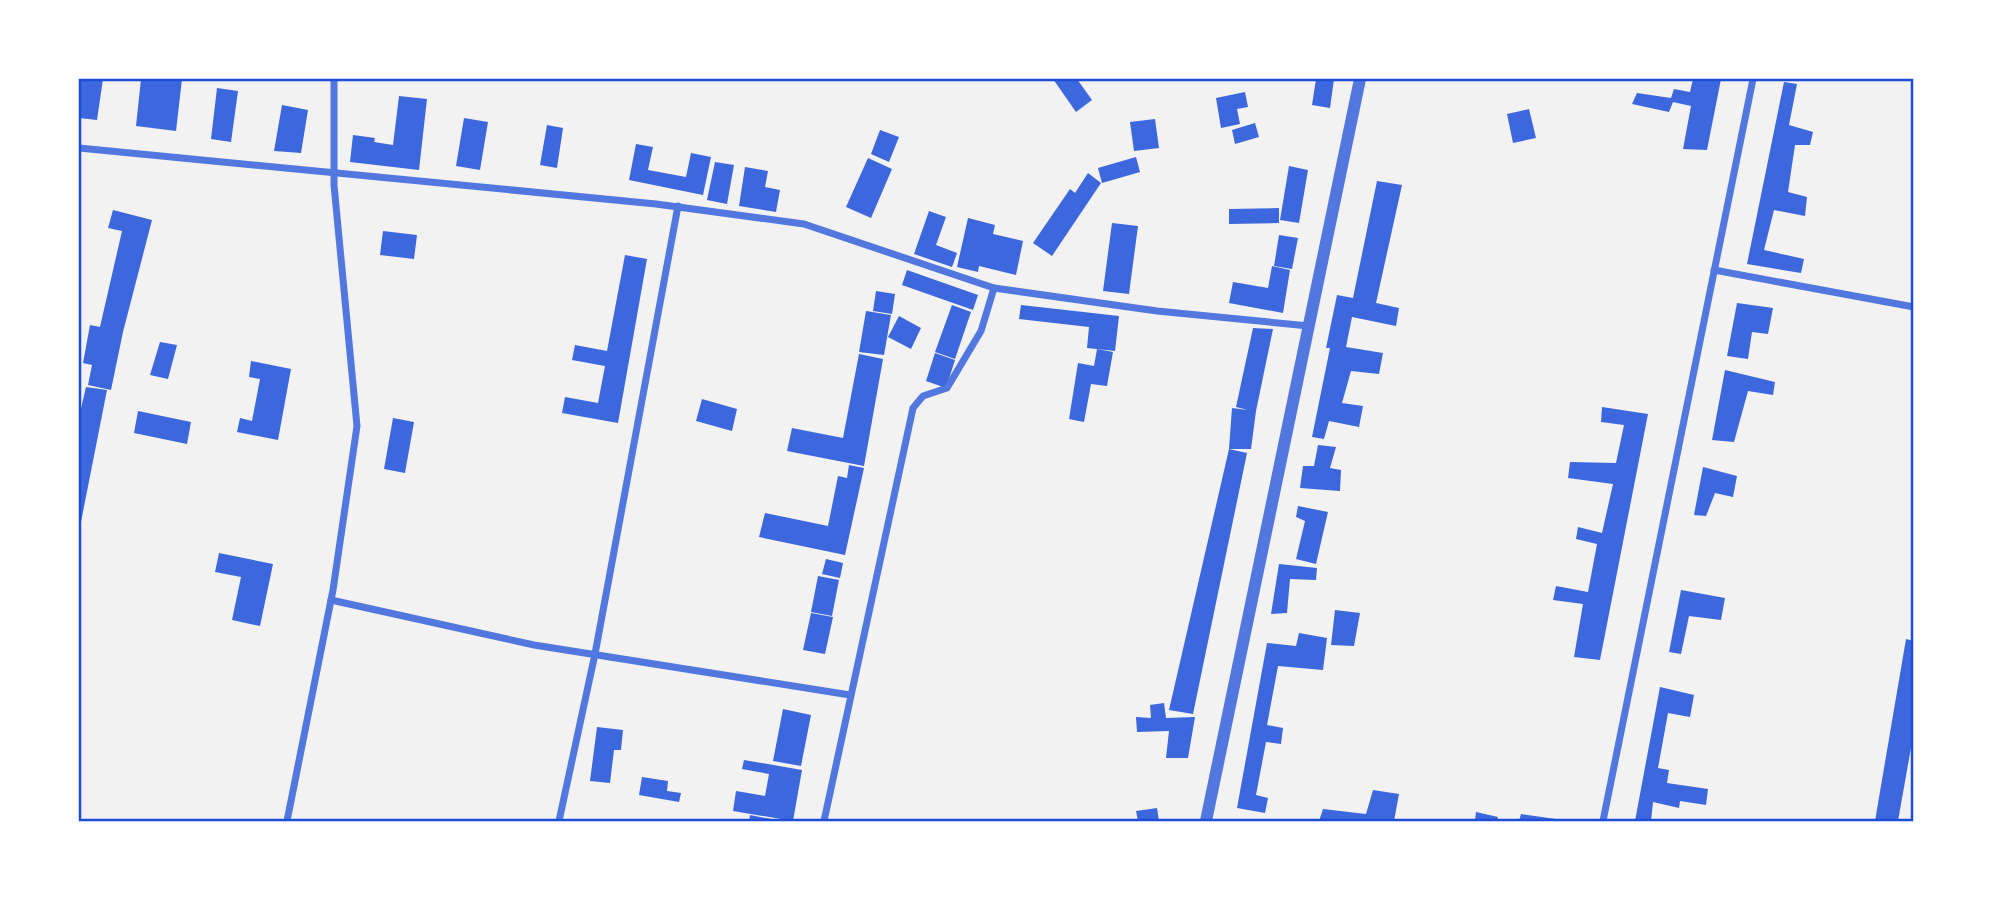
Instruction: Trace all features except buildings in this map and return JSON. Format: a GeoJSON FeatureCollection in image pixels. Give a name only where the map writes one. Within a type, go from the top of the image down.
{"type":"FeatureCollection","features":[{"type":"Feature","properties":{"kind":"street"},"geometry":{"type":"LineString","coordinates":[[288,821],[331,600],[357,426],[334,173],[334,79]]}},
{"type":"Feature","properties":{"kind":"street"},"geometry":{"type":"LineString","coordinates":[[1206,821],[1360,79]]}},
{"type":"Feature","properties":{"kind":"street"},"geometry":{"type":"LineString","coordinates":[[1603,821],[1752,79]]}},
{"type":"Feature","properties":{"kind":"street"},"geometry":{"type":"LineString","coordinates":[[79,148],[678,206],[804,224],[994,288],[1157,311],[1309,326]]}},
{"type":"Feature","properties":{"kind":"street"},"geometry":{"type":"LineString","coordinates":[[559,821],[595,654],[678,206]]}},
{"type":"Feature","properties":{"kind":"street"},"geometry":{"type":"LineString","coordinates":[[1714,270],[1914,307]]}},
{"type":"Feature","properties":{"kind":"street"},"geometry":{"type":"LineString","coordinates":[[824,821],[913,408],[923,396],[947,388],[981,331],[994,288]]}},
{"type":"Feature","properties":{"kind":"street"},"geometry":{"type":"LineString","coordinates":[[331,600],[534,645],[850,695]]}}]}
